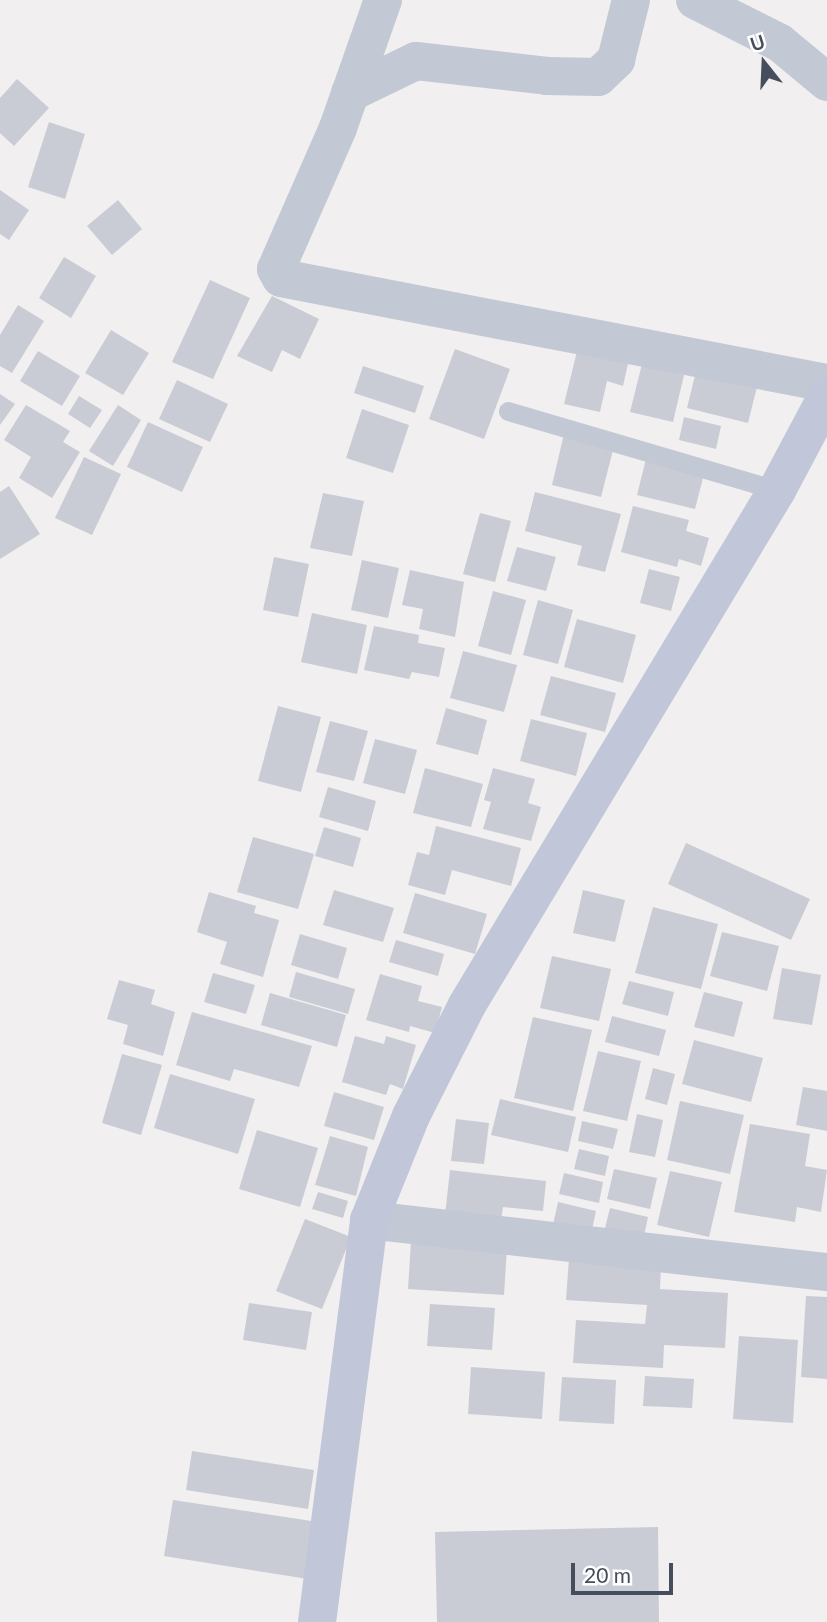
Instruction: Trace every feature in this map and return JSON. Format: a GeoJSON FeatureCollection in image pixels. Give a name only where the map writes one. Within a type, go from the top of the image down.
{"type":"FeatureCollection","features":[{"type":"Feature","properties":{"kind":"main road"},"geometry":{"type":"LineString","coordinates":[[317,1622],[369,1220],[411,1116],[467,1005],[777,490],[827,396]]}},
{"type":"Feature","properties":{"kind":"street"},"geometry":{"type":"LineString","coordinates":[[383,0],[350,93],[276,269],[281,278],[827,383]]}},
{"type":"Feature","properties":{"kind":"street"},"geometry":{"type":"LineString","coordinates":[[350,93],[416,61],[547,76],[598,77],[616,60],[631,0]]}},
{"type":"Feature","properties":{"kind":"street"},"geometry":{"type":"LineString","coordinates":[[695,0],[780,43],[827,82]]}},
{"type":"Feature","properties":{"kind":"street"},"geometry":{"type":"LineString","coordinates":[[369,1220],[827,1272]]}},
{"type":"Feature","properties":{"kind":"lane"},"geometry":{"type":"LineString","coordinates":[[508,411],[777,490]]}},
{"type":"Feature","properties":{"kind":"building"},"geometry":{"type":"Polygon","coordinates":[[[17,79],[49,108],[14,146],[0,133],[0,98],[17,79]]]}},
{"type":"Feature","properties":{"kind":"building"},"geometry":{"type":"Polygon","coordinates":[[[49,122],[85,134],[65,199],[28,187],[49,122]]]}},
{"type":"Feature","properties":{"kind":"building"},"geometry":{"type":"Polygon","coordinates":[[[0,190],[29,210],[9,240],[0,234],[0,190]]]}},
{"type":"Feature","properties":{"kind":"building"},"geometry":{"type":"Polygon","coordinates":[[[118,200],[142,229],[112,255],[87,226],[118,200]]]}},
{"type":"Feature","properties":{"kind":"building"},"geometry":{"type":"Polygon","coordinates":[[[64,257],[96,276],[71,318],[39,298],[64,257]]]}},
{"type":"Feature","properties":{"kind":"building"},"geometry":{"type":"Polygon","coordinates":[[[210,280],[250,298],[213,379],[172,362],[210,280]]]}},
{"type":"Feature","properties":{"kind":"building"},"geometry":{"type":"Polygon","coordinates":[[[272,296],[319,319],[300,359],[282,350],[272,372],[237,356],[272,296]]]}},
{"type":"Feature","properties":{"kind":"building"},"geometry":{"type":"Polygon","coordinates":[[[18,305],[44,321],[12,373],[0,366],[0,335],[18,305]]]}},
{"type":"Feature","properties":{"kind":"building"},"geometry":{"type":"Polygon","coordinates":[[[111,330],[149,353],[123,395],[85,373],[111,330]]]}},
{"type":"Feature","properties":{"kind":"building"},"geometry":{"type":"Polygon","coordinates":[[[579,343],[630,355],[623,386],[607,381],[600,412],[564,404],[579,343]]]}},
{"type":"Feature","properties":{"kind":"building"},"geometry":{"type":"Polygon","coordinates":[[[455,349],[510,369],[484,439],[429,419],[455,349]]]}},
{"type":"Feature","properties":{"kind":"building"},"geometry":{"type":"Polygon","coordinates":[[[38,351],[80,376],[62,406],[20,381],[38,351]]]}},
{"type":"Feature","properties":{"kind":"building"},"geometry":{"type":"Polygon","coordinates":[[[642,364],[684,375],[673,422],[630,412],[642,364]]]}},
{"type":"Feature","properties":{"kind":"building"},"geometry":{"type":"Polygon","coordinates":[[[363,366],[424,386],[415,413],[354,393],[363,366]]]}},
{"type":"Feature","properties":{"kind":"building"},"geometry":{"type":"Polygon","coordinates":[[[696,371],[757,387],[748,423],[687,408],[696,371]]]}},
{"type":"Feature","properties":{"kind":"building"},"geometry":{"type":"Polygon","coordinates":[[[177,380],[228,404],[210,442],[159,419],[177,380]]]}},
{"type":"Feature","properties":{"kind":"building"},"geometry":{"type":"Polygon","coordinates":[[[0,394],[15,404],[0,425],[0,394]]]}},
{"type":"Feature","properties":{"kind":"building"},"geometry":{"type":"Polygon","coordinates":[[[79,396],[102,410],[90,428],[68,414],[79,396]]]}},
{"type":"Feature","properties":{"kind":"building"},"geometry":{"type":"Polygon","coordinates":[[[26,405],[70,431],[63,442],[80,452],[52,498],[19,478],[31,457],[4,440],[26,405]]]}},
{"type":"Feature","properties":{"kind":"building"},"geometry":{"type":"Polygon","coordinates":[[[118,405],[141,420],[113,466],[89,451],[118,405]]]}},
{"type":"Feature","properties":{"kind":"building"},"geometry":{"type":"Polygon","coordinates":[[[362,409],[409,425],[393,473],[346,458],[362,409]]]}},
{"type":"Feature","properties":{"kind":"building"},"geometry":{"type":"Polygon","coordinates":[[[684,417],[721,426],[716,449],[679,440],[684,417]]]}},
{"type":"Feature","properties":{"kind":"building"},"geometry":{"type":"Polygon","coordinates":[[[148,422],[203,447],[182,492],[127,467],[148,422]]]}},
{"type":"Feature","properties":{"kind":"building"},"geometry":{"type":"Polygon","coordinates":[[[564,434],[614,446],[601,497],[552,485],[564,434]]]}},
{"type":"Feature","properties":{"kind":"building"},"geometry":{"type":"Polygon","coordinates":[[[84,457],[121,474],[92,535],[55,518],[84,457]]]}},
{"type":"Feature","properties":{"kind":"building"},"geometry":{"type":"Polygon","coordinates":[[[646,459],[704,474],[695,509],[637,495],[646,459]]]}},
{"type":"Feature","properties":{"kind":"building"},"geometry":{"type":"Polygon","coordinates":[[[9,486],[40,534],[0,559],[0,492],[9,486]]]}},
{"type":"Feature","properties":{"kind":"building"},"geometry":{"type":"Polygon","coordinates":[[[535,492],[621,514],[605,572],[577,565],[582,546],[525,531],[535,492]]]}},
{"type":"Feature","properties":{"kind":"building"},"geometry":{"type":"Polygon","coordinates":[[[323,493],[364,501],[352,556],[310,548],[323,493]]]}},
{"type":"Feature","properties":{"kind":"building"},"geometry":{"type":"Polygon","coordinates":[[[633,506],[689,520],[686,531],[709,538],[701,566],[679,559],[677,567],[621,552],[633,506]]]}},
{"type":"Feature","properties":{"kind":"building"},"geometry":{"type":"Polygon","coordinates":[[[480,513],[511,521],[495,582],[463,574],[480,513]]]}},
{"type":"Feature","properties":{"kind":"building"},"geometry":{"type":"Polygon","coordinates":[[[517,547],[556,557],[546,591],[507,581],[517,547]]]}},
{"type":"Feature","properties":{"kind":"building"},"geometry":{"type":"Polygon","coordinates":[[[274,557],[309,564],[298,617],[263,610],[274,557]]]}},
{"type":"Feature","properties":{"kind":"building"},"geometry":{"type":"Polygon","coordinates":[[[362,560],[399,568],[388,618],[351,610],[362,560]]]}},
{"type":"Feature","properties":{"kind":"building"},"geometry":{"type":"Polygon","coordinates":[[[649,569],[680,577],[671,611],[640,603],[649,569]]]}},
{"type":"Feature","properties":{"kind":"building"},"geometry":{"type":"Polygon","coordinates":[[[410,570],[464,582],[455,637],[419,629],[423,609],[402,605],[410,570]]]}},
{"type":"Feature","properties":{"kind":"building"},"geometry":{"type":"Polygon","coordinates":[[[493,591],[526,600],[511,655],[478,646],[493,591]]]}},
{"type":"Feature","properties":{"kind":"building"},"geometry":{"type":"Polygon","coordinates":[[[538,600],[573,610],[558,664],[523,655],[538,600]]]}},
{"type":"Feature","properties":{"kind":"building"},"geometry":{"type":"Polygon","coordinates":[[[312,613],[367,625],[357,674],[301,662],[312,613]]]}},
{"type":"Feature","properties":{"kind":"building"},"geometry":{"type":"Polygon","coordinates":[[[577,619],[636,635],[623,683],[564,667],[577,619]]]}},
{"type":"Feature","properties":{"kind":"building"},"geometry":{"type":"Polygon","coordinates":[[[374,626],[419,635],[418,643],[445,648],[439,677],[412,672],[409,679],[364,670],[374,626]]]}},
{"type":"Feature","properties":{"kind":"building"},"geometry":{"type":"Polygon","coordinates":[[[463,651],[517,665],[504,712],[450,698],[463,651]]]}},
{"type":"Feature","properties":{"kind":"building"},"geometry":{"type":"Polygon","coordinates":[[[551,676],[616,693],[605,732],[540,715],[551,676]]]}},
{"type":"Feature","properties":{"kind":"building"},"geometry":{"type":"Polygon","coordinates":[[[278,706],[321,717],[301,792],[258,781],[278,706]]]}},
{"type":"Feature","properties":{"kind":"building"},"geometry":{"type":"Polygon","coordinates":[[[446,708],[487,720],[478,755],[436,744],[446,708]]]}},
{"type":"Feature","properties":{"kind":"building"},"geometry":{"type":"Polygon","coordinates":[[[531,719],[587,733],[576,776],[520,761],[531,719]]]}},
{"type":"Feature","properties":{"kind":"building"},"geometry":{"type":"Polygon","coordinates":[[[330,721],[368,731],[354,781],[316,772],[330,721]]]}},
{"type":"Feature","properties":{"kind":"building"},"geometry":{"type":"Polygon","coordinates":[[[375,739],[417,750],[405,794],[363,783],[375,739]]]}},
{"type":"Feature","properties":{"kind":"building"},"geometry":{"type":"Polygon","coordinates":[[[425,768],[483,784],[471,827],[413,813],[425,768]]]}},
{"type":"Feature","properties":{"kind":"building"},"geometry":{"type":"Polygon","coordinates":[[[493,768],[535,779],[528,803],[541,807],[531,841],[483,829],[491,802],[484,800],[493,768]]]}},
{"type":"Feature","properties":{"kind":"building"},"geometry":{"type":"Polygon","coordinates":[[[328,787],[376,801],[368,831],[319,817],[328,787]]]}},
{"type":"Feature","properties":{"kind":"building"},"geometry":{"type":"Polygon","coordinates":[[[436,826],[521,848],[511,886],[452,870],[445,895],[408,885],[417,852],[429,855],[436,826]]]}},
{"type":"Feature","properties":{"kind":"building"},"geometry":{"type":"Polygon","coordinates":[[[324,827],[361,838],[353,867],[315,856],[324,827]]]}},
{"type":"Feature","properties":{"kind":"building"},"geometry":{"type":"Polygon","coordinates":[[[253,837],[314,854],[298,909],[237,892],[253,837]]]}},
{"type":"Feature","properties":{"kind":"building"},"geometry":{"type":"Polygon","coordinates":[[[686,843],[810,899],[791,940],[668,884],[686,843]]]}},
{"type":"Feature","properties":{"kind":"building"},"geometry":{"type":"Polygon","coordinates":[[[334,890],[394,908],[383,942],[323,925],[334,890]]]}},
{"type":"Feature","properties":{"kind":"building"},"geometry":{"type":"Polygon","coordinates":[[[583,890],[625,900],[615,942],[573,933],[583,890]]]}},
{"type":"Feature","properties":{"kind":"building"},"geometry":{"type":"Polygon","coordinates":[[[209,892],[256,906],[254,913],[279,920],[263,977],[220,964],[227,942],[197,932],[209,892]]]}},
{"type":"Feature","properties":{"kind":"building"},"geometry":{"type":"Polygon","coordinates":[[[415,893],[487,914],[475,954],[403,933],[415,893]]]}},
{"type":"Feature","properties":{"kind":"building"},"geometry":{"type":"Polygon","coordinates":[[[653,907],[718,924],[701,989],[635,973],[653,907]]]}},
{"type":"Feature","properties":{"kind":"building"},"geometry":{"type":"Polygon","coordinates":[[[722,932],[779,946],[767,991],[710,976],[722,932]]]}},
{"type":"Feature","properties":{"kind":"building"},"geometry":{"type":"Polygon","coordinates":[[[300,934],[347,948],[338,979],[291,965],[300,934]]]}},
{"type":"Feature","properties":{"kind":"building"},"geometry":{"type":"Polygon","coordinates":[[[396,940],[444,954],[438,976],[389,962],[396,940]]]}},
{"type":"Feature","properties":{"kind":"building"},"geometry":{"type":"Polygon","coordinates":[[[552,956],[611,969],[599,1021],[540,1008],[552,956]]]}},
{"type":"Feature","properties":{"kind":"building"},"geometry":{"type":"Polygon","coordinates":[[[782,968],[821,975],[812,1025],[773,1019],[782,968]]]}},
{"type":"Feature","properties":{"kind":"building"},"geometry":{"type":"Polygon","coordinates":[[[296,972],[355,989],[348,1014],[289,997],[296,972]]]}},
{"type":"Feature","properties":{"kind":"building"},"geometry":{"type":"Polygon","coordinates":[[[213,973],[255,985],[246,1014],[204,1002],[213,973]]]}},
{"type":"Feature","properties":{"kind":"building"},"geometry":{"type":"Polygon","coordinates":[[[380,974],[422,986],[418,1001],[442,1007],[435,1033],[410,1026],[409,1032],[366,1020],[380,974]]]}},
{"type":"Feature","properties":{"kind":"building"},"geometry":{"type":"Polygon","coordinates":[[[119,980],[155,990],[151,1004],[175,1012],[163,1056],[123,1044],[128,1025],[107,1019],[119,980]]]}},
{"type":"Feature","properties":{"kind":"building"},"geometry":{"type":"Polygon","coordinates":[[[629,981],[674,992],[668,1016],[622,1004],[629,981]]]}},
{"type":"Feature","properties":{"kind":"building"},"geometry":{"type":"Polygon","coordinates":[[[704,992],[743,1002],[734,1037],[694,1027],[704,992]]]}},
{"type":"Feature","properties":{"kind":"building"},"geometry":{"type":"Polygon","coordinates":[[[270,993],[346,1015],[337,1047],[261,1025],[270,993]]]}},
{"type":"Feature","properties":{"kind":"building"},"geometry":{"type":"Polygon","coordinates":[[[192,1012],[312,1046],[299,1087],[234,1069],[230,1081],[176,1065],[192,1012]]]}},
{"type":"Feature","properties":{"kind":"building"},"geometry":{"type":"Polygon","coordinates":[[[612,1016],[666,1030],[659,1056],[605,1042],[612,1016]]]}},
{"type":"Feature","properties":{"kind":"building"},"geometry":{"type":"Polygon","coordinates":[[[533,1017],[592,1030],[573,1111],[514,1098],[533,1017]]]}},
{"type":"Feature","properties":{"kind":"building"},"geometry":{"type":"Polygon","coordinates":[[[355,1036],[384,1044],[386,1036],[416,1045],[403,1089],[390,1084],[386,1095],[342,1082],[355,1036]]]}},
{"type":"Feature","properties":{"kind":"building"},"geometry":{"type":"Polygon","coordinates":[[[694,1040],[763,1058],[751,1102],[682,1084],[694,1040]]]}},
{"type":"Feature","properties":{"kind":"building"},"geometry":{"type":"Polygon","coordinates":[[[598,1051],[641,1061],[627,1121],[583,1111],[598,1051]]]}},
{"type":"Feature","properties":{"kind":"building"},"geometry":{"type":"Polygon","coordinates":[[[122,1054],[162,1065],[141,1135],[102,1123],[122,1054]]]}},
{"type":"Feature","properties":{"kind":"building"},"geometry":{"type":"Polygon","coordinates":[[[653,1068],[675,1074],[667,1105],[645,1099],[653,1068]]]}},
{"type":"Feature","properties":{"kind":"building"},"geometry":{"type":"Polygon","coordinates":[[[170,1074],[255,1099],[238,1154],[154,1128],[170,1074]]]}},
{"type":"Feature","properties":{"kind":"building"},"geometry":{"type":"Polygon","coordinates":[[[803,1087],[827,1091],[827,1131],[796,1125],[803,1087]]]}},
{"type":"Feature","properties":{"kind":"building"},"geometry":{"type":"Polygon","coordinates":[[[334,1092],[384,1107],[374,1140],[324,1126],[334,1092]]]}},
{"type":"Feature","properties":{"kind":"building"},"geometry":{"type":"Polygon","coordinates":[[[500,1099],[576,1117],[568,1152],[491,1135],[500,1099]]]}},
{"type":"Feature","properties":{"kind":"building"},"geometry":{"type":"Polygon","coordinates":[[[680,1101],[744,1115],[730,1174],[667,1160],[680,1101]]]}},
{"type":"Feature","properties":{"kind":"building"},"geometry":{"type":"Polygon","coordinates":[[[637,1114],[663,1120],[655,1157],[629,1152],[637,1114]]]}},
{"type":"Feature","properties":{"kind":"building"},"geometry":{"type":"Polygon","coordinates":[[[456,1119],[489,1123],[484,1164],[451,1161],[456,1119]]]}},
{"type":"Feature","properties":{"kind":"building"},"geometry":{"type":"Polygon","coordinates":[[[582,1121],[618,1129],[613,1149],[578,1141],[582,1121]]]}},
{"type":"Feature","properties":{"kind":"building"},"geometry":{"type":"Polygon","coordinates":[[[750,1124],[810,1134],[805,1166],[827,1170],[821,1212],[797,1207],[795,1222],[734,1212],[750,1124]]]}},
{"type":"Feature","properties":{"kind":"building"},"geometry":{"type":"Polygon","coordinates":[[[257,1130],[318,1148],[300,1207],[239,1189],[257,1130]]]}},
{"type":"Feature","properties":{"kind":"building"},"geometry":{"type":"Polygon","coordinates":[[[330,1136],[368,1147],[356,1196],[315,1185],[330,1136]]]}},
{"type":"Feature","properties":{"kind":"building"},"geometry":{"type":"Polygon","coordinates":[[[579,1149],[609,1156],[605,1176],[574,1169],[579,1149]]]}},
{"type":"Feature","properties":{"kind":"building"},"geometry":{"type":"Polygon","coordinates":[[[614,1169],[657,1178],[650,1209],[607,1199],[614,1169]]]}},
{"type":"Feature","properties":{"kind":"building"},"geometry":{"type":"Polygon","coordinates":[[[450,1170],[546,1181],[543,1211],[503,1207],[501,1221],[445,1215],[450,1170]]]}},
{"type":"Feature","properties":{"kind":"building"},"geometry":{"type":"Polygon","coordinates":[[[670,1171],[722,1182],[709,1237],[657,1225],[670,1171]]]}},
{"type":"Feature","properties":{"kind":"building"},"geometry":{"type":"Polygon","coordinates":[[[564,1173],[603,1182],[599,1203],[559,1194],[564,1173]]]}},
{"type":"Feature","properties":{"kind":"building"},"geometry":{"type":"Polygon","coordinates":[[[318,1192],[348,1201],[343,1218],[312,1209],[318,1192]]]}},
{"type":"Feature","properties":{"kind":"building"},"geometry":{"type":"Polygon","coordinates":[[[558,1202],[596,1211],[591,1234],[553,1225],[558,1202]]]}},
{"type":"Feature","properties":{"kind":"building"},"geometry":{"type":"Polygon","coordinates":[[[610,1208],[648,1217],[643,1240],[604,1232],[610,1208]]]}},
{"type":"Feature","properties":{"kind":"building"},"geometry":{"type":"Polygon","coordinates":[[[305,1219],[351,1237],[322,1309],[276,1291],[305,1219]]]}},
{"type":"Feature","properties":{"kind":"building"},"geometry":{"type":"Polygon","coordinates":[[[411,1241],[507,1247],[504,1295],[408,1289],[411,1241]]]}},
{"type":"Feature","properties":{"kind":"building"},"geometry":{"type":"Polygon","coordinates":[[[569,1258],[661,1264],[660,1289],[728,1293],[725,1348],[664,1345],[663,1368],[573,1363],[576,1320],[645,1324],[647,1305],[566,1300],[569,1258]]]}},
{"type":"Feature","properties":{"kind":"building"},"geometry":{"type":"Polygon","coordinates":[[[806,1296],[827,1297],[827,1379],[801,1377],[806,1296]]]}},
{"type":"Feature","properties":{"kind":"building"},"geometry":{"type":"Polygon","coordinates":[[[249,1303],[312,1312],[306,1350],[243,1340],[249,1303]]]}},
{"type":"Feature","properties":{"kind":"building"},"geometry":{"type":"Polygon","coordinates":[[[430,1304],[495,1308],[492,1350],[427,1346],[430,1304]]]}},
{"type":"Feature","properties":{"kind":"building"},"geometry":{"type":"Polygon","coordinates":[[[739,1336],[798,1340],[793,1423],[733,1419],[739,1336]]]}},
{"type":"Feature","properties":{"kind":"building"},"geometry":{"type":"Polygon","coordinates":[[[471,1367],[545,1372],[542,1419],[468,1414],[471,1367]]]}},
{"type":"Feature","properties":{"kind":"building"},"geometry":{"type":"Polygon","coordinates":[[[645,1376],[694,1379],[692,1408],[643,1406],[645,1376]]]}},
{"type":"Feature","properties":{"kind":"building"},"geometry":{"type":"Polygon","coordinates":[[[562,1377],[616,1380],[614,1424],[559,1421],[562,1377]]]}},
{"type":"Feature","properties":{"kind":"building"},"geometry":{"type":"Polygon","coordinates":[[[192,1451],[314,1470],[308,1509],[186,1490],[192,1451]]]}},
{"type":"Feature","properties":{"kind":"building"},"geometry":{"type":"Polygon","coordinates":[[[173,1500],[318,1522],[308,1579],[164,1556],[173,1500]]]}},
{"type":"Feature","properties":{"kind":"building"},"geometry":{"type":"Polygon","coordinates":[[[658,1527],[659,1622],[437,1622],[435,1532],[658,1527]]]}}]}
